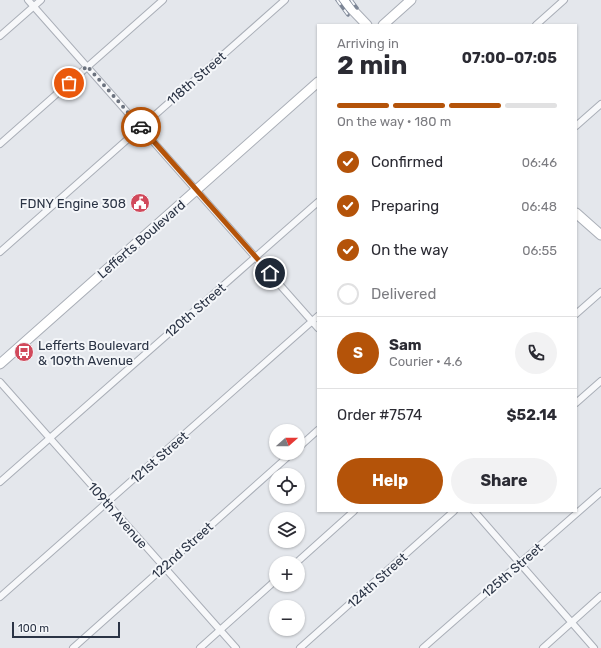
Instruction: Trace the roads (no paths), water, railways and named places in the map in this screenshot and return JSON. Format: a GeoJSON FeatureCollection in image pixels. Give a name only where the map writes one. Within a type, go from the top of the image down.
{"type":"FeatureCollection","features":[{"type":"Feature","properties":{"kind":"street"},"geometry":{"type":"LineString","coordinates":[[28,0],[317,327]]}},
{"type":"Feature","properties":{"kind":"street"},"geometry":{"type":"LineString","coordinates":[[0,36],[41,0]]}},
{"type":"Feature","properties":{"kind":"street"},"geometry":{"type":"LineString","coordinates":[[0,144],[163,0]]}},
{"type":"Feature","properties":{"kind":"street","name":"118th Street"},"geometry":{"type":"LineString","coordinates":[[0,252],[285,0]]}},
{"type":"Feature","properties":{"kind":"street"},"geometry":{"type":"LineString","coordinates":[[343,0],[367,24]]}},
{"type":"Feature","properties":{"kind":"street"},"geometry":{"type":"LineString","coordinates":[[384,24],[411,0]]}},
{"type":"Feature","properties":{"kind":"street"},"geometry":{"type":"LineString","coordinates":[[537,24],[564,0]]}},
{"type":"Feature","properties":{"kind":"street","name":"Lefferts Boulevard"},"geometry":{"type":"LineString","coordinates":[[0,364],[317,83]]}},
{"type":"Feature","properties":{"kind":"street"},"geometry":{"type":"LineString","coordinates":[[577,125],[601,104]]}},
{"type":"Feature","properties":{"kind":"street","name":"120th Street"},"geometry":{"type":"LineString","coordinates":[[0,482],[317,203]]}},
{"type":"Feature","properties":{"kind":"street"},"geometry":{"type":"LineString","coordinates":[[577,214],[601,235]]}},
{"type":"Feature","properties":{"kind":"street"},"geometry":{"type":"LineString","coordinates":[[577,313],[601,292]]}},
{"type":"Feature","properties":{"kind":"street","name":"121st Street"},"geometry":{"type":"LineString","coordinates":[[0,597],[317,317]]}},
{"type":"Feature","properties":{"kind":"street"},"geometry":{"type":"LineString","coordinates":[[577,402],[601,381]]}},
{"type":"Feature","properties":{"kind":"street","name":"109th Avenue"},"geometry":{"type":"LineString","coordinates":[[0,382],[236,648]]}},
{"type":"Feature","properties":{"kind":"street"},"geometry":{"type":"LineString","coordinates":[[305,442],[317,431]]}},
{"type":"Feature","properties":{"kind":"street","name":"122nd Street"},"geometry":{"type":"LineString","coordinates":[[72,648],[284,460]]}},
{"type":"Feature","properties":{"kind":"street","name":"125th Street"},"geometry":{"type":"LineString","coordinates":[[423,648],[601,492]]}},
{"type":"Feature","properties":{"kind":"street"},"geometry":{"type":"LineString","coordinates":[[304,556],[353,512]]}},
{"type":"Feature","properties":{"kind":"street","name":"124th Street"},"geometry":{"type":"LineString","coordinates":[[300,648],[453,512]]}},
{"type":"Feature","properties":{"kind":"street"},"geometry":{"type":"LineString","coordinates":[[475,512],[594,648]]}},
{"type":"Feature","properties":{"kind":"street"},"geometry":{"type":"LineString","coordinates":[[200,648],[269,586]]}},
{"type":"Feature","properties":{"kind":"street"},"geometry":{"type":"LineString","coordinates":[[543,648],[601,596]]}},
{"type":"Feature","properties":{"kind":"railway"},"geometry":{"type":"LineString","coordinates":[[337,0],[348,15]]}},
{"type":"Feature","properties":{"kind":"railway"},"geometry":{"type":"LineString","coordinates":[[351,0],[357,8]]}},
{"type":"Feature","properties":{"kind":"place","name":"FDNY Engine 308"},"geometry":{"type":"Point","coordinates":[140,203]}},
{"type":"Feature","properties":{"kind":"place","name":"Lefferts Boulevard & 109th Avenue"},"geometry":{"type":"Point","coordinates":[24,352]}}]}
